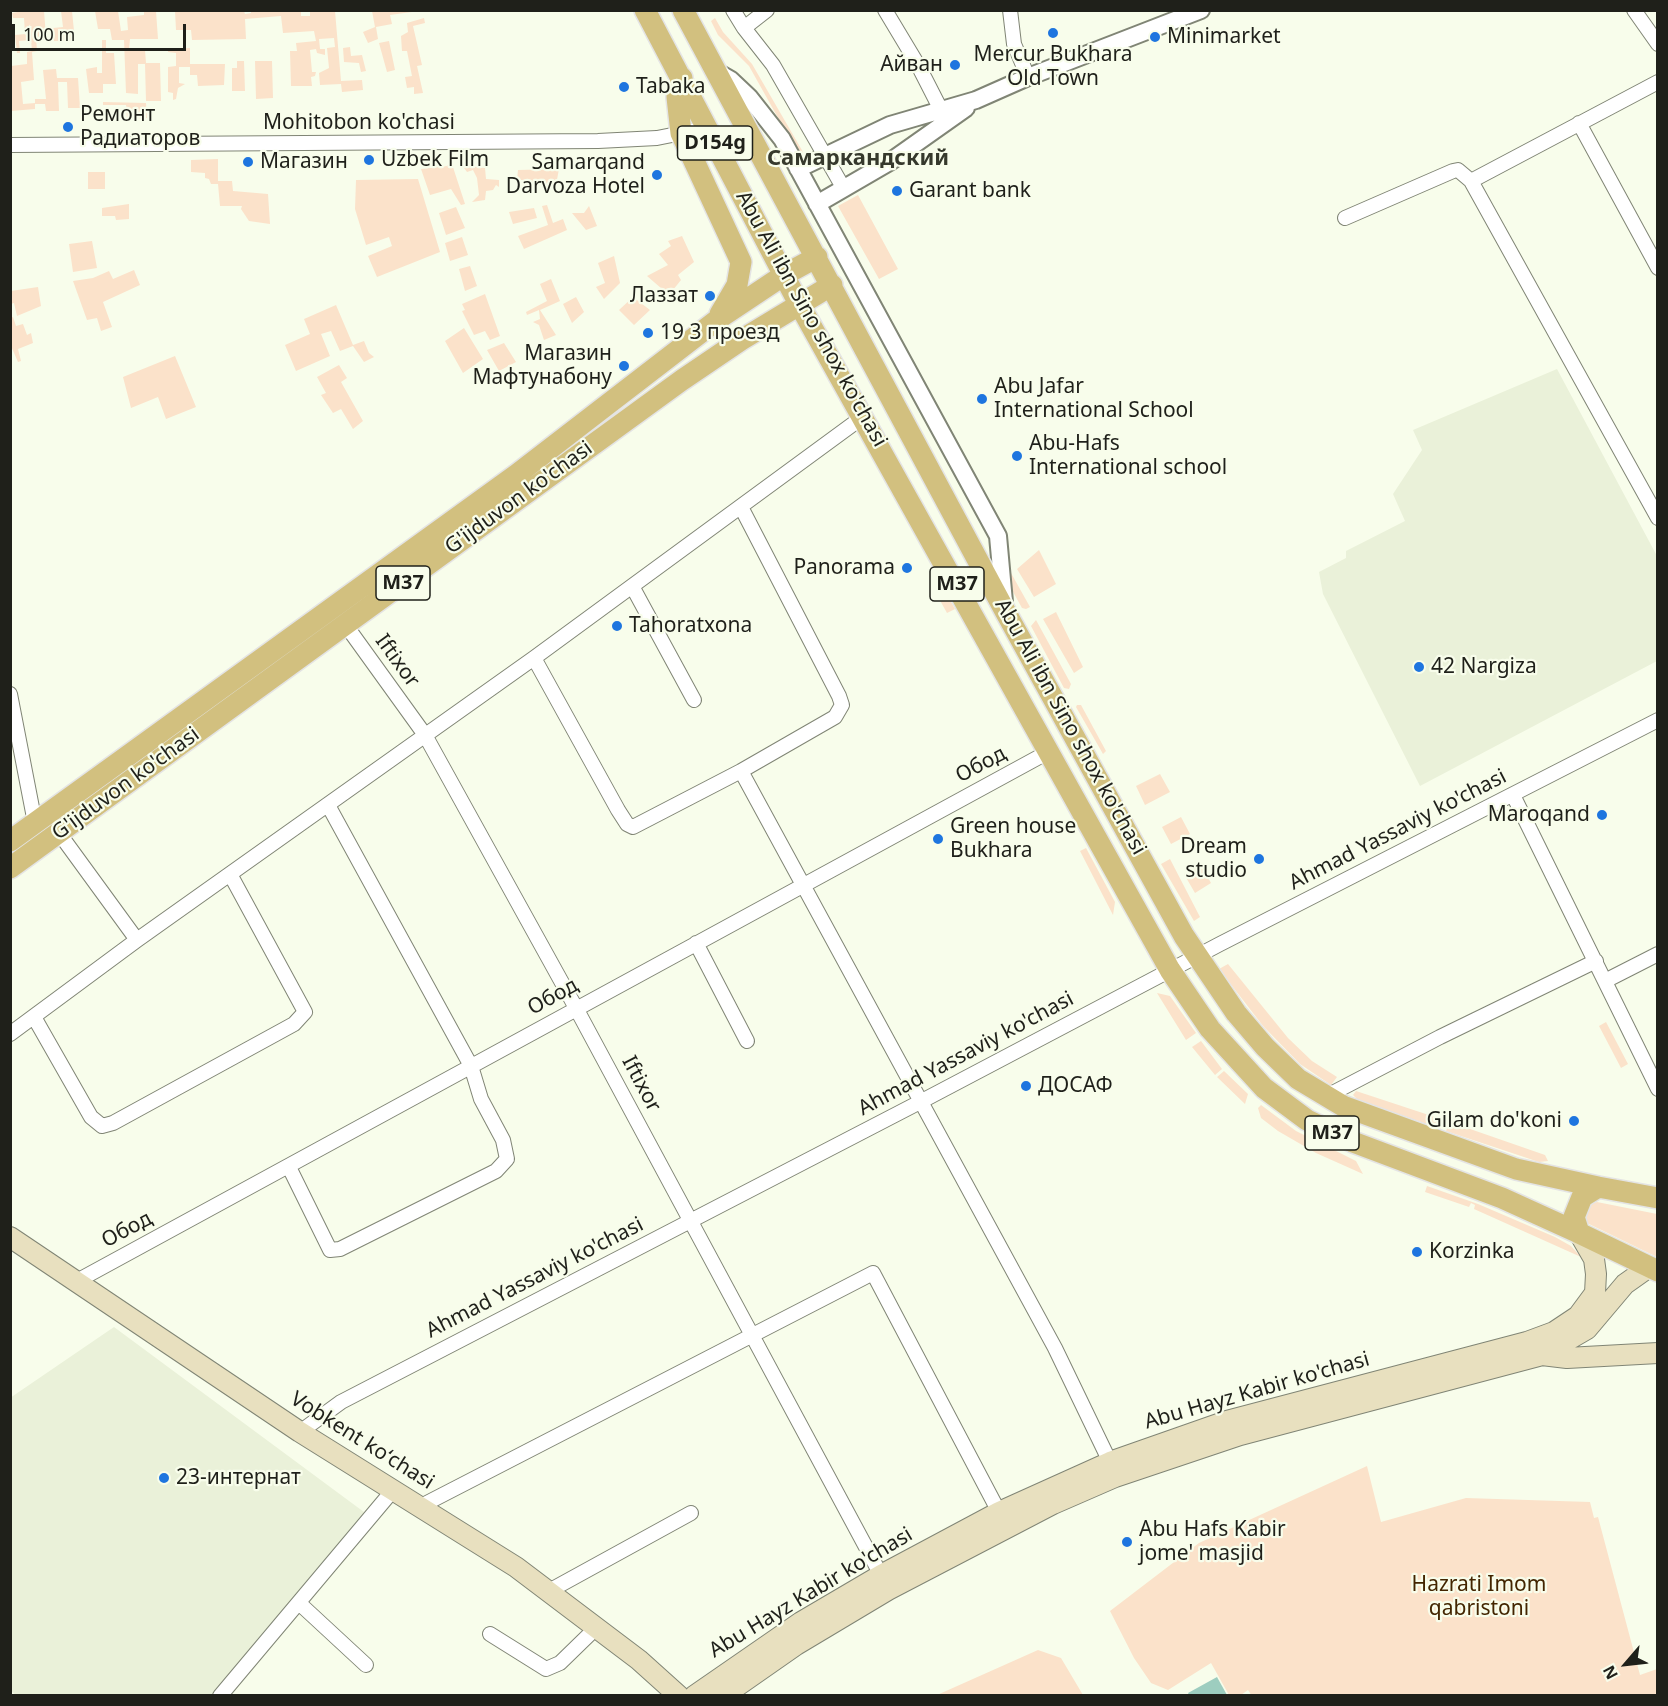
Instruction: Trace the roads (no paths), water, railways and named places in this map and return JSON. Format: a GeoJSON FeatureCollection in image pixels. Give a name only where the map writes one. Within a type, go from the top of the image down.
{"type":"FeatureCollection","features":[{"type":"Feature","properties":{"kind":"main road","name":"Abu Ali ibn Sino shox ko'chasi"},"geometry":{"type":"LineString","coordinates":[[645,10],[799,304],[864,416],[1050,752]]}},
{"type":"Feature","properties":{"kind":"main road","name":"Abu Ali ibn Sino shox ko'chasi"},"geometry":{"type":"LineString","coordinates":[[683,10],[1005,611],[1196,957],[1236,1013],[1265,1047],[1298,1079],[1325,1097],[1375,1120],[1516,1169],[1598,1187]]}},
{"type":"Feature","properties":{"kind":"main road"},"geometry":{"type":"LineString","coordinates":[[682,78],[677,97],[681,133],[741,262],[737,285],[712,324]]}},
{"type":"Feature","properties":{"kind":"main road","name":"M37"},"geometry":{"type":"LineString","coordinates":[[712,324],[784,275],[817,257]]}},
{"type":"Feature","properties":{"kind":"main road","name":"M37"},"geometry":{"type":"LineString","coordinates":[[799,304],[832,285]]}},
{"type":"Feature","properties":{"kind":"main road","name":"G'ijduvon ko'chasi"},"geometry":{"type":"LineString","coordinates":[[10,868],[682,380],[799,304]]}},
{"type":"Feature","properties":{"kind":"main road","name":"G'ijduvon ko'chasi"},"geometry":{"type":"LineString","coordinates":[[10,841],[516,475],[712,324]]}},
{"type":"Feature","properties":{"kind":"main road","name":"M37"},"geometry":{"type":"LineString","coordinates":[[1050,752],[1170,970],[1226,1049],[1264,1088],[1297,1114],[1336,1135],[1502,1198],[1653,1269]]}},
{"type":"Feature","properties":{"kind":"main road"},"geometry":{"type":"LineString","coordinates":[[1579,1233],[1574,1217],[1578,1203],[1598,1187]]}},
{"type":"Feature","properties":{"kind":"main road","name":"M37"},"geometry":{"type":"LineString","coordinates":[[1598,1187],[1658,1198]]}},
{"type":"Feature","properties":{"kind":"main road","name":"Abu Hayz Kabir ko'chasi"},"geometry":{"type":"LineString","coordinates":[[723,1695],[796,1645],[888,1590],[1038,1511],[1114,1477],[1430,1375],[1554,1332],[1578,1316],[1593,1297],[1596,1274],[1594,1259],[1579,1233]]}},
{"type":"Feature","properties":{"kind":"main road","name":"Vobkent koʻchasi"},"geometry":{"type":"LineString","coordinates":[[10,1237],[300,1432],[421,1506],[549,1591],[597,1627],[679,1695]]}},
{"type":"Feature","properties":{"kind":"main road","name":"Abu Hayz Kabir ko'chasi"},"geometry":{"type":"LineString","coordinates":[[694,1695],[801,1622],[881,1575],[999,1512],[1110,1462],[1227,1421],[1430,1375],[1542,1355],[1587,1329],[1625,1284],[1653,1269]]}},
{"type":"Feature","properties":{"kind":"main road"},"geometry":{"type":"LineString","coordinates":[[1542,1355],[1567,1358],[1658,1353]]}},
{"type":"Feature","properties":{"kind":"street"},"geometry":{"type":"LineString","coordinates":[[733,10],[773,65],[844,189]]}},
{"type":"Feature","properties":{"kind":"street"},"geometry":{"type":"LineString","coordinates":[[744,28],[767,10]]}},
{"type":"Feature","properties":{"kind":"street"},"geometry":{"type":"LineString","coordinates":[[885,10],[918,65],[940,110]]}},
{"type":"Feature","properties":{"kind":"street"},"geometry":{"type":"LineString","coordinates":[[1010,10],[1014,44],[1028,77]]}},
{"type":"Feature","properties":{"kind":"street"},"geometry":{"type":"LineString","coordinates":[[798,169],[880,129],[976,100],[1028,77],[1201,10]]}},
{"type":"Feature","properties":{"kind":"street"},"geometry":{"type":"LineString","coordinates":[[1634,10],[1658,44]]}},
{"type":"Feature","properties":{"kind":"street"},"geometry":{"type":"LineString","coordinates":[[717,72],[731,80],[759,108],[798,169],[998,536],[1005,611]]}},
{"type":"Feature","properties":{"kind":"street"},"geometry":{"type":"LineString","coordinates":[[1471,181],[1658,82]]}},
{"type":"Feature","properties":{"kind":"street"},"geometry":{"type":"LineString","coordinates":[[817,204],[891,161],[976,100]]}},
{"type":"Feature","properties":{"kind":"street"},"geometry":{"type":"LineString","coordinates":[[1579,123],[1658,268]]}},
{"type":"Feature","properties":{"kind":"street","name":"Mohitobon ko'chasi"},"geometry":{"type":"LineString","coordinates":[[10,145],[479,143],[657,138],[707,128]]}},
{"type":"Feature","properties":{"kind":"street"},"geometry":{"type":"LineString","coordinates":[[1345,218],[1453,171],[1458,170],[1471,181],[1658,518]]}},
{"type":"Feature","properties":{"kind":"street"},"geometry":{"type":"LineString","coordinates":[[10,1034],[137,940],[534,658],[864,416]]}},
{"type":"Feature","properties":{"kind":"street"},"geometry":{"type":"LineString","coordinates":[[534,658],[627,824],[633,827],[741,771],[835,717],[842,705],[839,696],[741,507]]}},
{"type":"Feature","properties":{"kind":"street"},"geometry":{"type":"LineString","coordinates":[[632,586],[694,700]]}},
{"type":"Feature","properties":{"kind":"street","name":"Iftixor"},"geometry":{"type":"LineString","coordinates":[[345,624],[425,735],[576,1008],[881,1575]]}},
{"type":"Feature","properties":{"kind":"street"},"geometry":{"type":"LineString","coordinates":[[10,694],[35,823]]}},
{"type":"Feature","properties":{"kind":"street","name":"Ahmad Yassaviy ko'chasi"},"geometry":{"type":"LineString","coordinates":[[300,1432],[341,1402],[1170,970],[1658,720]]}},
{"type":"Feature","properties":{"kind":"street","name":"Обод"},"geometry":{"type":"LineString","coordinates":[[78,1281],[1050,752]]}},
{"type":"Feature","properties":{"kind":"street"},"geometry":{"type":"LineString","coordinates":[[741,771],[1055,1348],[1110,1462]]}},
{"type":"Feature","properties":{"kind":"street"},"geometry":{"type":"LineString","coordinates":[[1513,795],[1658,1089]]}},
{"type":"Feature","properties":{"kind":"street"},"geometry":{"type":"LineString","coordinates":[[289,1167],[330,1250],[340,1249],[496,1171],[507,1159],[503,1140],[481,1099],[471,1066],[328,805]]}},
{"type":"Feature","properties":{"kind":"street"},"geometry":{"type":"LineString","coordinates":[[59,833],[137,940]]}},
{"type":"Feature","properties":{"kind":"street"},"geometry":{"type":"LineString","coordinates":[[34,1017],[91,1117],[102,1126],[113,1123],[294,1024],[305,1012],[230,874]]}},
{"type":"Feature","properties":{"kind":"street"},"geometry":{"type":"LineString","coordinates":[[696,943],[747,1041]]}},
{"type":"Feature","properties":{"kind":"street"},"geometry":{"type":"LineString","coordinates":[[1605,981],[1658,954]]}},
{"type":"Feature","properties":{"kind":"street"},"geometry":{"type":"LineString","coordinates":[[1325,1097],[1440,1037],[1596,961]]}},
{"type":"Feature","properties":{"kind":"street"},"geometry":{"type":"LineString","coordinates":[[421,1506],[873,1273],[999,1512]]}},
{"type":"Feature","properties":{"kind":"street"},"geometry":{"type":"LineString","coordinates":[[220,1695],[394,1489]]}},
{"type":"Feature","properties":{"kind":"street"},"geometry":{"type":"LineString","coordinates":[[549,1591],[691,1513]]}},
{"type":"Feature","properties":{"kind":"street"},"geometry":{"type":"LineString","coordinates":[[299,1603],[366,1665]]}},
{"type":"Feature","properties":{"kind":"street"},"geometry":{"type":"LineString","coordinates":[[490,1634],[546,1669],[560,1663],[597,1627]]}},
{"type":"Feature","properties":{"kind":"water"},"geometry":{"type":"Polygon","coordinates":[[[1217,1677],[1227,1695],[1189,1695],[1188,1693],[1217,1677]]]}},
{"type":"Feature","properties":{"kind":"place","name":"Mercur Bukhara Old Town"},"geometry":{"type":"Point","coordinates":[1053,33]}},
{"type":"Feature","properties":{"kind":"place","name":"Minimarket"},"geometry":{"type":"Point","coordinates":[1155,37]}},
{"type":"Feature","properties":{"kind":"place","name":"Айван"},"geometry":{"type":"Point","coordinates":[955,65]}},
{"type":"Feature","properties":{"kind":"place","name":"Tabaka"},"geometry":{"type":"Point","coordinates":[624,87]}},
{"type":"Feature","properties":{"kind":"place","name":"Ремонт Радиаторов"},"geometry":{"type":"Point","coordinates":[68,127]}},
{"type":"Feature","properties":{"kind":"place","name":"Uzbek Film"},"geometry":{"type":"Point","coordinates":[369,160]}},
{"type":"Feature","properties":{"kind":"place","name":"Магазин"},"geometry":{"type":"Point","coordinates":[248,162]}},
{"type":"Feature","properties":{"kind":"place","name":"Samarqand Darvoza Hotel"},"geometry":{"type":"Point","coordinates":[657,175]}},
{"type":"Feature","properties":{"kind":"place","name":"Garant bank"},"geometry":{"type":"Point","coordinates":[897,191]}},
{"type":"Feature","properties":{"kind":"place","name":"Лаззат"},"geometry":{"type":"Point","coordinates":[710,296]}},
{"type":"Feature","properties":{"kind":"place","name":"19 3 проезд"},"geometry":{"type":"Point","coordinates":[648,333]}},
{"type":"Feature","properties":{"kind":"place","name":"Магазин Мафтунабону"},"geometry":{"type":"Point","coordinates":[624,366]}},
{"type":"Feature","properties":{"kind":"place","name":"Abu Jafar International School"},"geometry":{"type":"Point","coordinates":[982,399]}},
{"type":"Feature","properties":{"kind":"place","name":"Abu-Hafs International school"},"geometry":{"type":"Point","coordinates":[1017,456]}},
{"type":"Feature","properties":{"kind":"place","name":"Panorama"},"geometry":{"type":"Point","coordinates":[907,568]}},
{"type":"Feature","properties":{"kind":"place","name":"Tahoratxona"},"geometry":{"type":"Point","coordinates":[617,626]}},
{"type":"Feature","properties":{"kind":"place","name":"42 Nargiza"},"geometry":{"type":"Point","coordinates":[1419,667]}},
{"type":"Feature","properties":{"kind":"place","name":"Maroqand"},"geometry":{"type":"Point","coordinates":[1602,815]}},
{"type":"Feature","properties":{"kind":"place","name":"Green house Bukhara"},"geometry":{"type":"Point","coordinates":[938,839]}},
{"type":"Feature","properties":{"kind":"place","name":"Dream studio"},"geometry":{"type":"Point","coordinates":[1259,859]}},
{"type":"Feature","properties":{"kind":"place","name":"ДОСАФ"},"geometry":{"type":"Point","coordinates":[1026,1086]}},
{"type":"Feature","properties":{"kind":"place","name":"Gilam do'koni"},"geometry":{"type":"Point","coordinates":[1574,1121]}},
{"type":"Feature","properties":{"kind":"place","name":"Korzinka"},"geometry":{"type":"Point","coordinates":[1417,1252]}},
{"type":"Feature","properties":{"kind":"place","name":"23-интернат"},"geometry":{"type":"Point","coordinates":[164,1478]}},
{"type":"Feature","properties":{"kind":"place","name":"Abu Hafs Kabir jome' masjid"},"geometry":{"type":"Point","coordinates":[1127,1542]}},
{"type":"Feature","properties":{"kind":"district","name":"Самаркандский"},"geometry":{"type":"Point","coordinates":[858,159]}},
{"type":"Feature","properties":{"kind":"park label","name":"Hazrati Imom qabristoni"},"geometry":{"type":"Point","coordinates":[1479,1597]}}]}
